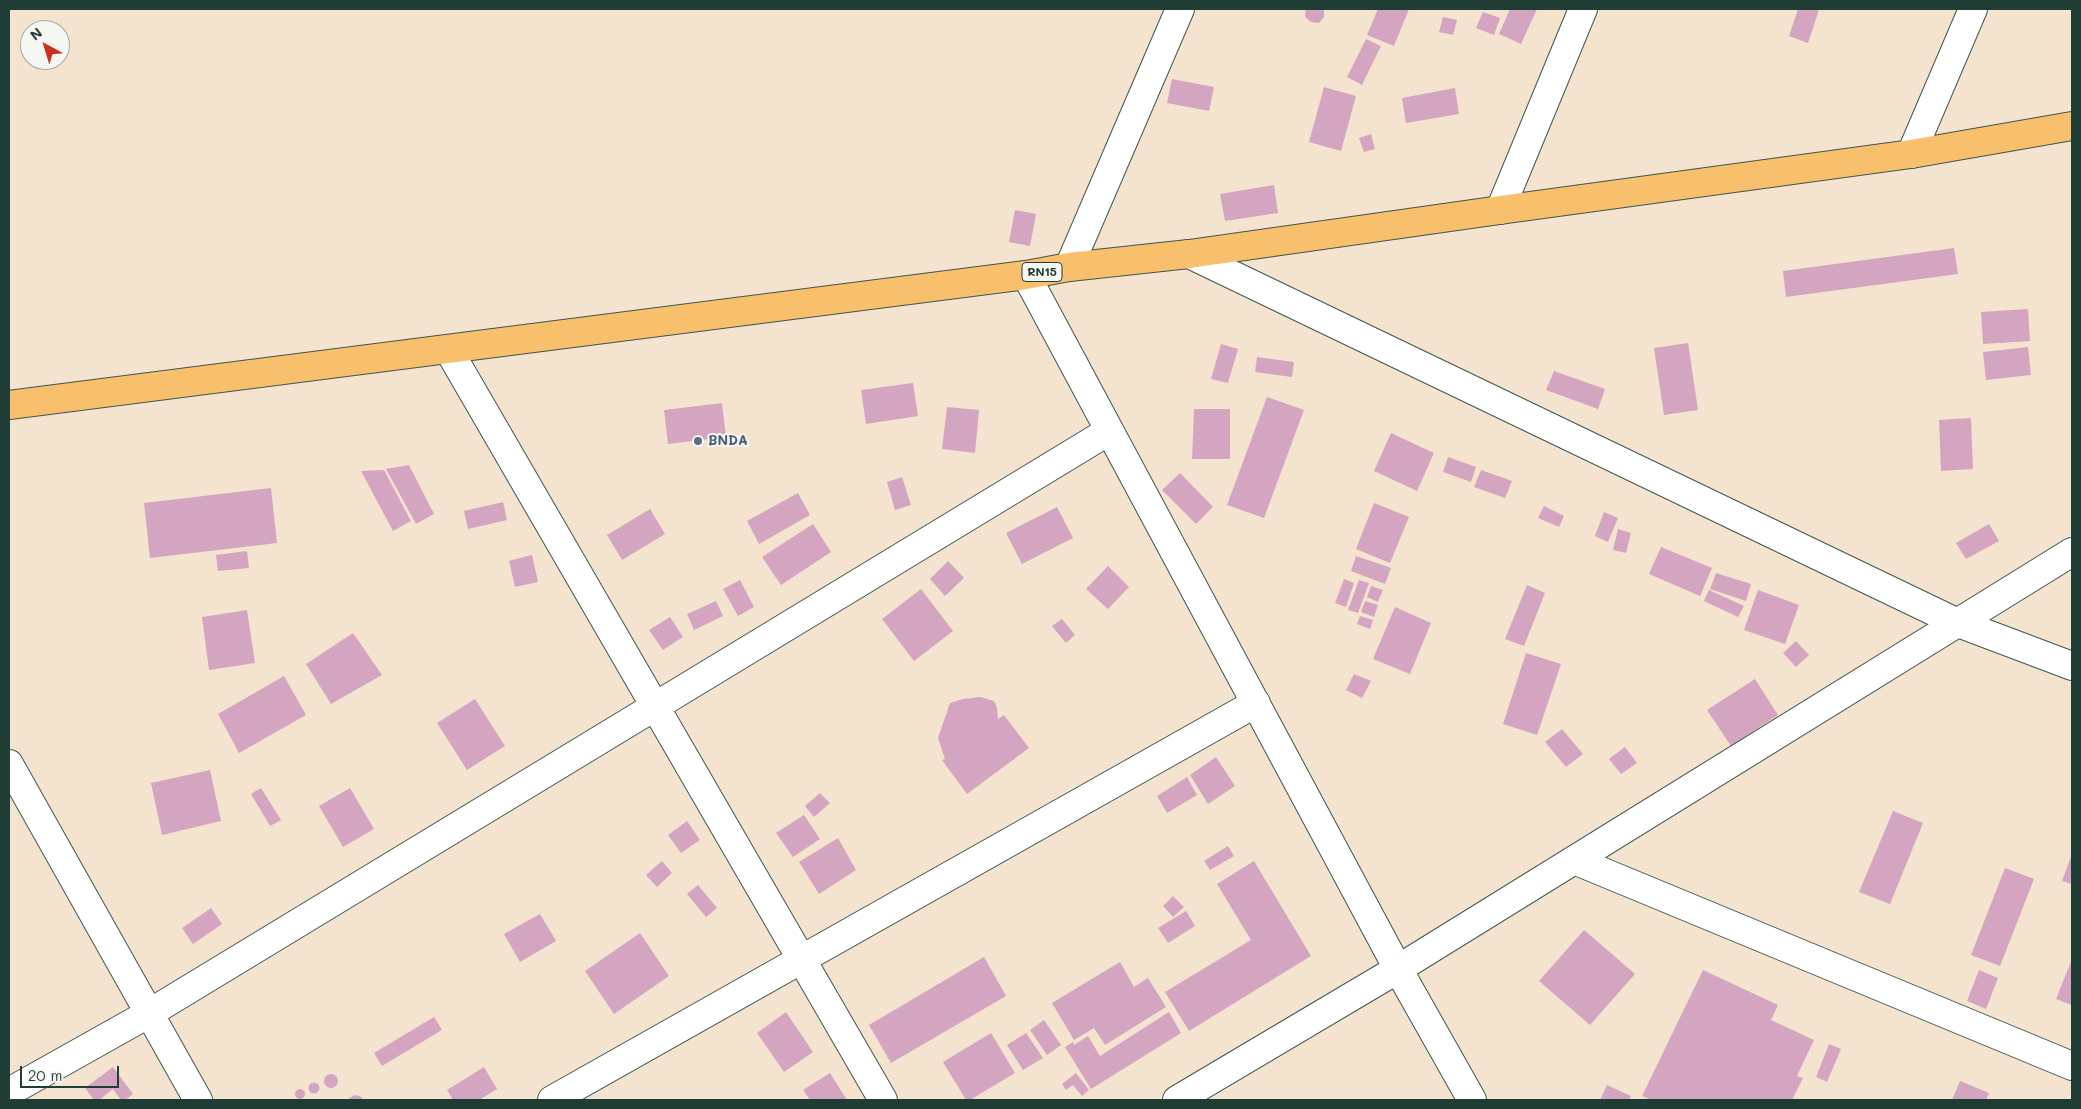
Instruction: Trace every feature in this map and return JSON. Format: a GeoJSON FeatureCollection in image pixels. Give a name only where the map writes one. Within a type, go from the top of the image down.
{"type":"FeatureCollection","features":[{"type":"Feature","properties":{"kind":"main road","name":"RN15"},"geometry":{"type":"LineString","coordinates":[[9,405],[1026,275],[1069,267],[1189,254],[1911,154],[2072,126]]}},
{"type":"Feature","properties":{"kind":"street"},"geometry":{"type":"LineString","coordinates":[[1069,267],[1180,9]]}},
{"type":"Feature","properties":{"kind":"street"},"geometry":{"type":"LineString","coordinates":[[1500,210],[1583,9]]}},
{"type":"Feature","properties":{"kind":"street"},"geometry":{"type":"LineString","coordinates":[[1911,154],[1973,9]]}},
{"type":"Feature","properties":{"kind":"street"},"geometry":{"type":"LineString","coordinates":[[1189,254],[1958,623],[2072,666]]}},
{"type":"Feature","properties":{"kind":"street"},"geometry":{"type":"LineString","coordinates":[[1026,275],[1398,969],[1472,1100]]}},
{"type":"Feature","properties":{"kind":"street"},"geometry":{"type":"LineString","coordinates":[[448,349],[883,1100]]}},
{"type":"Feature","properties":{"kind":"street"},"geometry":{"type":"LineString","coordinates":[[9,1092],[148,1014],[1109,431]]}},
{"type":"Feature","properties":{"kind":"street"},"geometry":{"type":"LineString","coordinates":[[1177,1100],[1398,969],[2072,552]]}},
{"type":"Feature","properties":{"kind":"street"},"geometry":{"type":"LineString","coordinates":[[552,1100],[1256,703]]}},
{"type":"Feature","properties":{"kind":"street"},"geometry":{"type":"LineString","coordinates":[[9,764],[198,1100]]}},
{"type":"Feature","properties":{"kind":"street"},"geometry":{"type":"LineString","coordinates":[[1574,860],[2072,1066]]}},
{"type":"Feature","properties":{"kind":"building"},"geometry":{"type":"Polygon","coordinates":[[[1306,9],[1324,9],[1324,17],[1319,23],[1311,22],[1305,17],[1306,9]]]}},
{"type":"Feature","properties":{"kind":"building"},"geometry":{"type":"Polygon","coordinates":[[[1378,9],[1409,9],[1394,46],[1367,35],[1378,9]]]}},
{"type":"Feature","properties":{"kind":"building"},"geometry":{"type":"Polygon","coordinates":[[[1510,9],[1537,9],[1521,44],[1499,34],[1510,9]]]}},
{"type":"Feature","properties":{"kind":"building"},"geometry":{"type":"Polygon","coordinates":[[[1798,9],[1819,9],[1808,43],[1789,36],[1798,9]]]}},
{"type":"Feature","properties":{"kind":"building"},"geometry":{"type":"Polygon","coordinates":[[[1483,12],[1500,18],[1494,35],[1476,28],[1483,12]]]}},
{"type":"Feature","properties":{"kind":"building"},"geometry":{"type":"Polygon","coordinates":[[[1443,17],[1457,20],[1453,35],[1439,32],[1443,17]]]}},
{"type":"Feature","properties":{"kind":"building"},"geometry":{"type":"Polygon","coordinates":[[[1366,39],[1381,46],[1362,85],[1347,77],[1366,39]]]}},
{"type":"Feature","properties":{"kind":"building"},"geometry":{"type":"Polygon","coordinates":[[[1172,79],[1214,87],[1209,111],[1167,103],[1172,79]]]}},
{"type":"Feature","properties":{"kind":"building"},"geometry":{"type":"Polygon","coordinates":[[[1324,87],[1356,96],[1341,151],[1309,142],[1324,87]]]}},
{"type":"Feature","properties":{"kind":"building"},"geometry":{"type":"Polygon","coordinates":[[[1455,88],[1459,114],[1406,123],[1402,98],[1455,88]]]}},
{"type":"Feature","properties":{"kind":"building"},"geometry":{"type":"Polygon","coordinates":[[[1371,134],[1375,149],[1364,152],[1359,138],[1371,134]]]}},
{"type":"Feature","properties":{"kind":"building"},"geometry":{"type":"Polygon","coordinates":[[[1274,185],[1278,213],[1225,221],[1220,194],[1274,185]]]}},
{"type":"Feature","properties":{"kind":"building"},"geometry":{"type":"Polygon","coordinates":[[[1015,210],[1036,214],[1030,246],[1009,242],[1015,210]]]}},
{"type":"Feature","properties":{"kind":"building"},"geometry":{"type":"Polygon","coordinates":[[[1954,248],[1958,274],[1786,297],[1783,271],[1954,248]]]}},
{"type":"Feature","properties":{"kind":"building"},"geometry":{"type":"Polygon","coordinates":[[[2028,309],[2030,341],[1983,344],[1981,312],[2028,309]]]}},
{"type":"Feature","properties":{"kind":"building"},"geometry":{"type":"Polygon","coordinates":[[[1688,343],[1698,410],[1664,415],[1654,348],[1688,343]]]}},
{"type":"Feature","properties":{"kind":"building"},"geometry":{"type":"Polygon","coordinates":[[[1221,344],[1238,349],[1228,383],[1211,379],[1221,344]]]}},
{"type":"Feature","properties":{"kind":"building"},"geometry":{"type":"Polygon","coordinates":[[[2028,347],[2031,375],[1986,380],[1983,352],[2028,347]]]}},
{"type":"Feature","properties":{"kind":"building"},"geometry":{"type":"Polygon","coordinates":[[[1257,357],[1294,362],[1292,377],[1255,372],[1257,357]]]}},
{"type":"Feature","properties":{"kind":"building"},"geometry":{"type":"Polygon","coordinates":[[[1554,371],[1605,389],[1598,409],[1546,390],[1554,371]]]}},
{"type":"Feature","properties":{"kind":"building"},"geometry":{"type":"Polygon","coordinates":[[[913,383],[918,416],[866,424],[861,390],[913,383]]]}},
{"type":"Feature","properties":{"kind":"building"},"geometry":{"type":"Polygon","coordinates":[[[1267,397],[1304,410],[1264,518],[1227,505],[1267,397]]]}},
{"type":"Feature","properties":{"kind":"building"},"geometry":{"type":"Polygon","coordinates":[[[722,403],[726,437],[668,444],[664,410],[722,403]]]}},
{"type":"Feature","properties":{"kind":"building"},"geometry":{"type":"Polygon","coordinates":[[[947,407],[979,410],[975,453],[942,449],[947,407]]]}},
{"type":"Feature","properties":{"kind":"building"},"geometry":{"type":"Polygon","coordinates":[[[1194,409],[1230,409],[1230,459],[1192,459],[1194,409]]]}},
{"type":"Feature","properties":{"kind":"building"},"geometry":{"type":"Polygon","coordinates":[[[1971,418],[1973,469],[1941,471],[1939,420],[1971,418]]]}},
{"type":"Feature","properties":{"kind":"building"},"geometry":{"type":"Polygon","coordinates":[[[1391,433],[1434,453],[1417,491],[1374,471],[1391,433]]]}},
{"type":"Feature","properties":{"kind":"building"},"geometry":{"type":"Polygon","coordinates":[[[1448,457],[1476,467],[1471,482],[1443,472],[1448,457]]]}},
{"type":"Feature","properties":{"kind":"building"},"geometry":{"type":"Polygon","coordinates":[[[409,465],[434,514],[416,524],[386,469],[409,465]]]}},
{"type":"Feature","properties":{"kind":"building"},"geometry":{"type":"Polygon","coordinates":[[[384,470],[411,521],[393,531],[361,471],[384,470]]]}},
{"type":"Feature","properties":{"kind":"building"},"geometry":{"type":"Polygon","coordinates":[[[1481,470],[1512,481],[1505,498],[1474,487],[1481,470]]]}},
{"type":"Feature","properties":{"kind":"building"},"geometry":{"type":"Polygon","coordinates":[[[1180,473],[1213,507],[1196,524],[1162,490],[1180,473]]]}},
{"type":"Feature","properties":{"kind":"building"},"geometry":{"type":"Polygon","coordinates":[[[902,477],[911,505],[895,510],[887,482],[902,477]]]}},
{"type":"Feature","properties":{"kind":"building"},"geometry":{"type":"Polygon","coordinates":[[[271,488],[277,543],[150,558],[144,503],[271,488]]]}},
{"type":"Feature","properties":{"kind":"building"},"geometry":{"type":"Polygon","coordinates":[[[798,493],[810,515],[759,544],[747,521],[798,493]]]}},
{"type":"Feature","properties":{"kind":"building"},"geometry":{"type":"Polygon","coordinates":[[[503,502],[507,520],[468,529],[464,511],[503,502]]]}},
{"type":"Feature","properties":{"kind":"building"},"geometry":{"type":"Polygon","coordinates":[[[1374,503],[1409,517],[1390,563],[1356,549],[1374,503]]]}},
{"type":"Feature","properties":{"kind":"building"},"geometry":{"type":"Polygon","coordinates":[[[1544,506],[1564,516],[1559,527],[1538,518],[1544,506]]]}},
{"type":"Feature","properties":{"kind":"building"},"geometry":{"type":"Polygon","coordinates":[[[1057,507],[1073,538],[1022,564],[1006,533],[1057,507]]]}},
{"type":"Feature","properties":{"kind":"building"},"geometry":{"type":"Polygon","coordinates":[[[650,509],[665,534],[622,560],[607,535],[650,509]]]}},
{"type":"Feature","properties":{"kind":"building"},"geometry":{"type":"Polygon","coordinates":[[[1604,512],[1618,518],[1608,542],[1595,536],[1604,512]]]}},
{"type":"Feature","properties":{"kind":"building"},"geometry":{"type":"Polygon","coordinates":[[[813,524],[831,552],[781,585],[762,557],[813,524]]]}},
{"type":"Feature","properties":{"kind":"building"},"geometry":{"type":"Polygon","coordinates":[[[1989,524],[1999,541],[1966,559],[1956,543],[1989,524]]]}},
{"type":"Feature","properties":{"kind":"building"},"geometry":{"type":"Polygon","coordinates":[[[1618,529],[1631,533],[1626,553],[1613,550],[1618,529]]]}},
{"type":"Feature","properties":{"kind":"building"},"geometry":{"type":"Polygon","coordinates":[[[1661,547],[1712,568],[1700,596],[1649,574],[1661,547]]]}},
{"type":"Feature","properties":{"kind":"building"},"geometry":{"type":"Polygon","coordinates":[[[247,551],[249,568],[218,571],[216,555],[247,551]]]}},
{"type":"Feature","properties":{"kind":"building"},"geometry":{"type":"Polygon","coordinates":[[[532,555],[538,582],[515,587],[509,561],[532,555]]]}},
{"type":"Feature","properties":{"kind":"building"},"geometry":{"type":"Polygon","coordinates":[[[1356,556],[1391,568],[1385,584],[1351,571],[1356,556]]]}},
{"type":"Feature","properties":{"kind":"building"},"geometry":{"type":"Polygon","coordinates":[[[948,561],[964,578],[945,596],[930,579],[948,561]]]}},
{"type":"Feature","properties":{"kind":"building"},"geometry":{"type":"Polygon","coordinates":[[[1108,566],[1129,587],[1108,609],[1086,589],[1108,566]]]}},
{"type":"Feature","properties":{"kind":"building"},"geometry":{"type":"Polygon","coordinates":[[[1716,573],[1751,584],[1746,601],[1710,589],[1716,573]]]}},
{"type":"Feature","properties":{"kind":"building"},"geometry":{"type":"Polygon","coordinates":[[[1344,579],[1354,583],[1346,607],[1335,603],[1344,579]]]}},
{"type":"Feature","properties":{"kind":"building"},"geometry":{"type":"Polygon","coordinates":[[[740,580],[754,607],[738,616],[723,589],[740,580]]]}},
{"type":"Feature","properties":{"kind":"building"},"geometry":{"type":"Polygon","coordinates":[[[1359,580],[1369,583],[1358,613],[1348,610],[1359,580]]]}},
{"type":"Feature","properties":{"kind":"building"},"geometry":{"type":"Polygon","coordinates":[[[1527,585],[1545,593],[1524,646],[1505,639],[1527,585]]]}},
{"type":"Feature","properties":{"kind":"building"},"geometry":{"type":"Polygon","coordinates":[[[1371,586],[1383,590],[1378,602],[1367,597],[1371,586]]]}},
{"type":"Feature","properties":{"kind":"building"},"geometry":{"type":"Polygon","coordinates":[[[921,589],[953,631],[914,661],[882,619],[921,589]]]}},
{"type":"Feature","properties":{"kind":"building"},"geometry":{"type":"Polygon","coordinates":[[[1709,590],[1744,606],[1738,617],[1704,601],[1709,590]]]}},
{"type":"Feature","properties":{"kind":"building"},"geometry":{"type":"Polygon","coordinates":[[[1758,590],[1799,605],[1785,644],[1744,630],[1758,590]]]}},
{"type":"Feature","properties":{"kind":"building"},"geometry":{"type":"Polygon","coordinates":[[[716,601],[723,616],[694,630],[687,614],[716,601]]]}},
{"type":"Feature","properties":{"kind":"building"},"geometry":{"type":"Polygon","coordinates":[[[1365,601],[1378,605],[1374,617],[1361,612],[1365,601]]]}},
{"type":"Feature","properties":{"kind":"building"},"geometry":{"type":"Polygon","coordinates":[[[1395,607],[1431,623],[1410,674],[1373,659],[1395,607]]]}},
{"type":"Feature","properties":{"kind":"building"},"geometry":{"type":"Polygon","coordinates":[[[247,610],[255,663],[209,670],[202,617],[247,610]]]}},
{"type":"Feature","properties":{"kind":"building"},"geometry":{"type":"Polygon","coordinates":[[[1360,616],[1373,620],[1370,629],[1357,624],[1360,616]]]}},
{"type":"Feature","properties":{"kind":"building"},"geometry":{"type":"Polygon","coordinates":[[[670,617],[683,637],[663,650],[649,630],[670,617]]]}},
{"type":"Feature","properties":{"kind":"building"},"geometry":{"type":"Polygon","coordinates":[[[1062,619],[1075,635],[1066,643],[1052,626],[1062,619]]]}},
{"type":"Feature","properties":{"kind":"building"},"geometry":{"type":"Polygon","coordinates":[[[353,633],[382,675],[331,704],[306,664],[353,633]]]}},
{"type":"Feature","properties":{"kind":"building"},"geometry":{"type":"Polygon","coordinates":[[[1796,641],[1809,655],[1796,667],[1783,653],[1796,641]]]}},
{"type":"Feature","properties":{"kind":"building"},"geometry":{"type":"Polygon","coordinates":[[[1526,653],[1561,664],[1537,735],[1503,724],[1526,653]]]}},
{"type":"Feature","properties":{"kind":"building"},"geometry":{"type":"Polygon","coordinates":[[[1354,674],[1371,681],[1362,698],[1346,690],[1354,674]]]}},
{"type":"Feature","properties":{"kind":"building"},"geometry":{"type":"Polygon","coordinates":[[[284,676],[306,715],[239,753],[218,714],[284,676]]]}},
{"type":"Feature","properties":{"kind":"building"},"geometry":{"type":"Polygon","coordinates":[[[1755,679],[1778,715],[1731,746],[1707,710],[1755,679]]]}},
{"type":"Feature","properties":{"kind":"building"},"geometry":{"type":"Polygon","coordinates":[[[980,697],[994,701],[998,719],[1004,715],[1029,748],[967,794],[942,760],[945,759],[938,738],[950,703],[980,697]]]}},
{"type":"Feature","properties":{"kind":"building"},"geometry":{"type":"Polygon","coordinates":[[[475,699],[505,746],[467,770],[437,723],[475,699]]]}},
{"type":"Feature","properties":{"kind":"building"},"geometry":{"type":"Polygon","coordinates":[[[1562,729],[1583,754],[1566,767],[1545,742],[1562,729]]]}},
{"type":"Feature","properties":{"kind":"building"},"geometry":{"type":"Polygon","coordinates":[[[1625,747],[1637,763],[1621,774],[1609,759],[1625,747]]]}},
{"type":"Feature","properties":{"kind":"building"},"geometry":{"type":"Polygon","coordinates":[[[1216,757],[1235,786],[1208,804],[1190,775],[1216,757]]]}},
{"type":"Feature","properties":{"kind":"building"},"geometry":{"type":"Polygon","coordinates":[[[210,770],[221,821],[162,835],[151,783],[210,770]]]}},
{"type":"Feature","properties":{"kind":"building"},"geometry":{"type":"Polygon","coordinates":[[[1187,777],[1197,795],[1167,813],[1157,796],[1187,777]]]}},
{"type":"Feature","properties":{"kind":"building"},"geometry":{"type":"Polygon","coordinates":[[[261,788],[281,820],[270,826],[251,794],[261,788]]]}},
{"type":"Feature","properties":{"kind":"building"},"geometry":{"type":"Polygon","coordinates":[[[350,788],[374,829],[343,847],[319,806],[350,788]]]}},
{"type":"Feature","properties":{"kind":"building"},"geometry":{"type":"Polygon","coordinates":[[[820,793],[830,803],[814,817],[805,806],[820,793]]]}},
{"type":"Feature","properties":{"kind":"building"},"geometry":{"type":"Polygon","coordinates":[[[1893,811],[1923,823],[1890,904],[1859,892],[1893,811]]]}},
{"type":"Feature","properties":{"kind":"building"},"geometry":{"type":"Polygon","coordinates":[[[804,815],[820,839],[793,857],[776,833],[804,815]]]}},
{"type":"Feature","properties":{"kind":"building"},"geometry":{"type":"Polygon","coordinates":[[[687,821],[700,840],[681,853],[668,835],[687,821]]]}},
{"type":"Feature","properties":{"kind":"building"},"geometry":{"type":"Polygon","coordinates":[[[838,838],[856,870],[819,894],[799,862],[838,838]]]}},
{"type":"Feature","properties":{"kind":"building"},"geometry":{"type":"Polygon","coordinates":[[[1228,846],[1234,856],[1210,870],[1204,861],[1228,846]]]}},
{"type":"Feature","properties":{"kind":"building"},"geometry":{"type":"Polygon","coordinates":[[[2072,854],[2072,884],[2062,881],[2072,854]]]}},
{"type":"Feature","properties":{"kind":"building"},"geometry":{"type":"Polygon","coordinates":[[[662,861],[672,873],[657,887],[646,875],[662,861]]]}},
{"type":"Feature","properties":{"kind":"building"},"geometry":{"type":"Polygon","coordinates":[[[1254,861],[1311,956],[1189,1031],[1165,992],[1251,940],[1217,884],[1254,861]]]}},
{"type":"Feature","properties":{"kind":"building"},"geometry":{"type":"Polygon","coordinates":[[[2005,868],[2034,879],[2000,966],[1971,955],[2005,868]]]}},
{"type":"Feature","properties":{"kind":"building"},"geometry":{"type":"Polygon","coordinates":[[[698,885],[717,908],[706,917],[687,894],[698,885]]]}},
{"type":"Feature","properties":{"kind":"building"},"geometry":{"type":"Polygon","coordinates":[[[1173,896],[1184,907],[1173,917],[1163,906],[1173,896]]]}},
{"type":"Feature","properties":{"kind":"building"},"geometry":{"type":"Polygon","coordinates":[[[211,908],[222,924],[193,944],[182,928],[211,908]]]}},
{"type":"Feature","properties":{"kind":"building"},"geometry":{"type":"Polygon","coordinates":[[[1186,911],[1195,926],[1168,943],[1158,928],[1186,911]]]}},
{"type":"Feature","properties":{"kind":"building"},"geometry":{"type":"Polygon","coordinates":[[[540,914],[556,941],[520,962],[504,934],[540,914]]]}},
{"type":"Feature","properties":{"kind":"building"},"geometry":{"type":"Polygon","coordinates":[[[1584,930],[1635,974],[1590,1025],[1539,981],[1584,930]]]}},
{"type":"Feature","properties":{"kind":"building"},"geometry":{"type":"Polygon","coordinates":[[[640,933],[669,976],[614,1014],[585,971],[640,933]]]}},
{"type":"Feature","properties":{"kind":"building"},"geometry":{"type":"Polygon","coordinates":[[[984,957],[1006,996],[891,1063],[869,1025],[984,957]]]}},
{"type":"Feature","properties":{"kind":"building"},"geometry":{"type":"Polygon","coordinates":[[[2072,959],[2072,1005],[2056,999],[2072,959]]]}},
{"type":"Feature","properties":{"kind":"building"},"geometry":{"type":"Polygon","coordinates":[[[1120,962],[1134,987],[1148,978],[1166,1007],[1105,1045],[1094,1028],[1074,1040],[1052,1003],[1120,962]]]}},
{"type":"Feature","properties":{"kind":"building"},"geometry":{"type":"Polygon","coordinates":[[[1703,970],[1778,1005],[1771,1020],[1814,1040],[1797,1076],[1803,1078],[1792,1100],[1652,1100],[1642,1096],[1703,970]]]}},
{"type":"Feature","properties":{"kind":"building"},"geometry":{"type":"Polygon","coordinates":[[[1979,970],[1998,978],[1986,1009],[1967,1001],[1979,970]]]}},
{"type":"Feature","properties":{"kind":"building"},"geometry":{"type":"Polygon","coordinates":[[[786,1012],[813,1052],[784,1072],[757,1033],[786,1012]]]}},
{"type":"Feature","properties":{"kind":"building"},"geometry":{"type":"Polygon","coordinates":[[[1169,1012],[1181,1033],[1091,1089],[1065,1047],[1073,1042],[1074,1045],[1088,1036],[1100,1056],[1169,1012]]]}},
{"type":"Feature","properties":{"kind":"building"},"geometry":{"type":"Polygon","coordinates":[[[434,1017],[442,1030],[382,1066],[374,1053],[434,1017]]]}},
{"type":"Feature","properties":{"kind":"building"},"geometry":{"type":"Polygon","coordinates":[[[1044,1020],[1061,1045],[1047,1055],[1030,1030],[1044,1020]]]}},
{"type":"Feature","properties":{"kind":"building"},"geometry":{"type":"Polygon","coordinates":[[[991,1033],[1015,1073],[970,1100],[966,1100],[943,1062],[991,1033]]]}},
{"type":"Feature","properties":{"kind":"building"},"geometry":{"type":"Polygon","coordinates":[[[1026,1033],[1043,1058],[1023,1070],[1007,1045],[1026,1033]]]}},
{"type":"Feature","properties":{"kind":"building"},"geometry":{"type":"Polygon","coordinates":[[[1829,1044],[1841,1049],[1827,1082],[1816,1077],[1829,1044]]]}},
{"type":"Feature","properties":{"kind":"building"},"geometry":{"type":"Polygon","coordinates":[[[113,1067],[133,1094],[125,1100],[121,1100],[113,1089],[99,1100],[94,1100],[85,1088],[113,1067]]]}},
{"type":"Feature","properties":{"kind":"building"},"geometry":{"type":"Polygon","coordinates":[[[484,1067],[497,1089],[479,1100],[453,1100],[447,1090],[484,1067]]]}},
{"type":"Feature","properties":{"kind":"building"},"geometry":{"type":"Polygon","coordinates":[[[830,1073],[847,1100],[810,1100],[803,1090],[830,1073]]]}},
{"type":"Feature","properties":{"kind":"building"},"geometry":{"type":"Polygon","coordinates":[[[1076,1073],[1089,1090],[1082,1096],[1073,1085],[1066,1090],[1062,1084],[1076,1073]]]}},
{"type":"Feature","properties":{"kind":"building"},"geometry":{"type":"Polygon","coordinates":[[[328,1074],[334,1074],[338,1081],[334,1088],[328,1088],[324,1084],[324,1078],[328,1074]]]}},
{"type":"Feature","properties":{"kind":"building"},"geometry":{"type":"Polygon","coordinates":[[[1960,1081],[1989,1093],[1986,1100],[1952,1100],[1960,1081]]]}},
{"type":"Feature","properties":{"kind":"building"},"geometry":{"type":"Polygon","coordinates":[[[312,1083],[316,1083],[319,1088],[318,1092],[312,1093],[309,1090],[309,1086],[312,1083]]]}},
{"type":"Feature","properties":{"kind":"building"},"geometry":{"type":"Polygon","coordinates":[[[1607,1085],[1631,1096],[1629,1100],[1600,1100],[1607,1085]]]}},
{"type":"Feature","properties":{"kind":"building"},"geometry":{"type":"Polygon","coordinates":[[[300,1089],[305,1094],[300,1099],[295,1094],[300,1089]]]}},
{"type":"Feature","properties":{"kind":"building"},"geometry":{"type":"Polygon","coordinates":[[[354,1095],[360,1096],[364,1100],[347,1100],[354,1095]]]}},
{"type":"Feature","properties":{"kind":"place","name":"BNDA"},"geometry":{"type":"Point","coordinates":[698,441]}}]}
